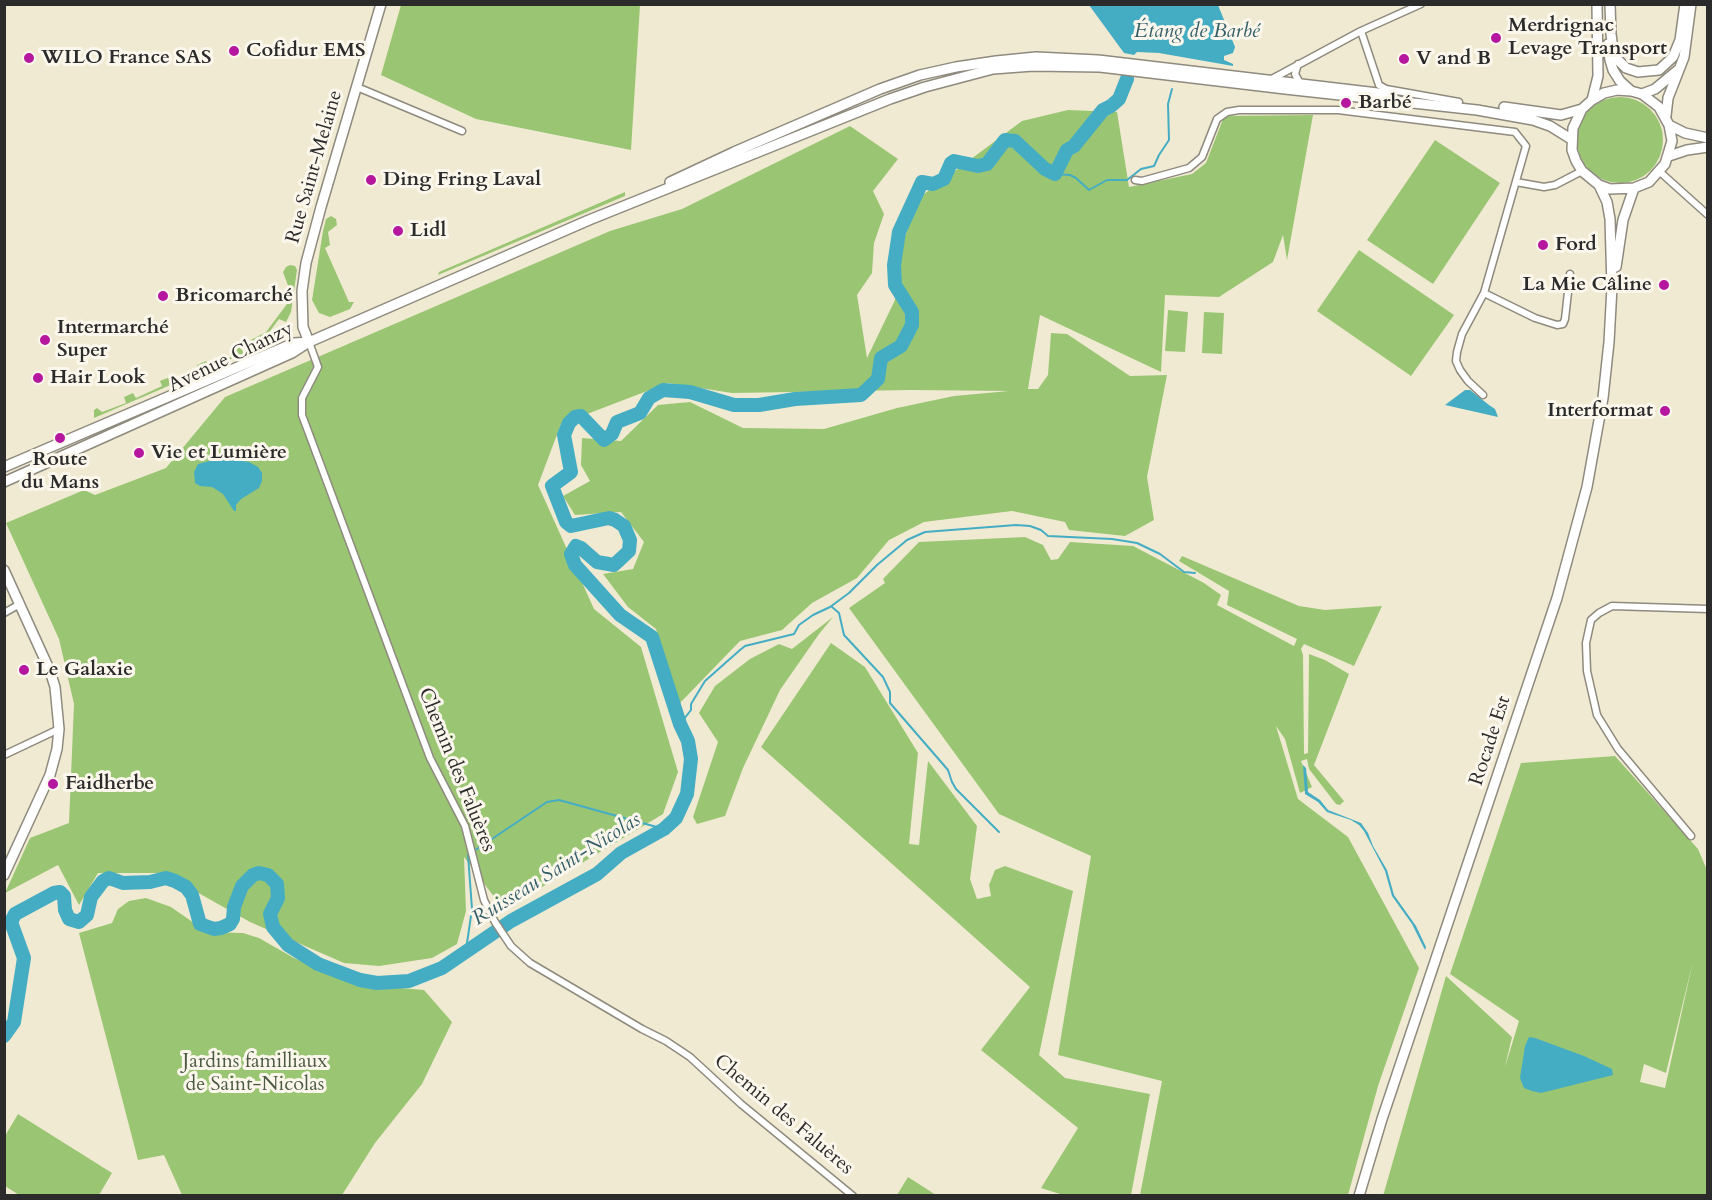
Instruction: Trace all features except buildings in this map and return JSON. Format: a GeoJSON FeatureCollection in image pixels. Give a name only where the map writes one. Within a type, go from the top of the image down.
{"type":"FeatureCollection","features":[{"type":"Feature","properties":{"kind":"main road","name":"Rue Saint-Melaine"},"geometry":{"type":"LineString","coordinates":[[309,342],[303,327],[303,287],[306,263],[381,4]]}},
{"type":"Feature","properties":{"kind":"main road"},"geometry":{"type":"LineString","coordinates":[[1592,100],[1598,76],[1597,4]]}},
{"type":"Feature","properties":{"kind":"main road"},"geometry":{"type":"LineString","coordinates":[[1608,4],[1610,60],[1620,81],[1631,91]]}},
{"type":"Feature","properties":{"kind":"main road"},"geometry":{"type":"LineString","coordinates":[[1608,4],[1613,49],[1618,60],[1626,68],[1638,72],[1659,70],[1673,57],[1680,40],[1685,4]]}},
{"type":"Feature","properties":{"kind":"main road"},"geometry":{"type":"LineString","coordinates":[[1599,185],[1622,190],[1634,189],[1649,182],[1660,172],[1669,156],[1672,141],[1667,121],[1668,98],[1684,57],[1691,4]]}},
{"type":"Feature","properties":{"kind":"main road"},"geometry":{"type":"LineString","coordinates":[[309,342],[589,220],[734,152],[869,94],[920,75],[956,67],[1036,57],[1072,58],[1195,70],[1552,115],[1582,109]]}},
{"type":"Feature","properties":{"kind":"main road"},"geometry":{"type":"LineString","coordinates":[[589,220],[890,99],[934,84],[993,69],[1034,66],[1100,67],[1511,114],[1542,123],[1571,139]]}},
{"type":"Feature","properties":{"kind":"main road"},"geometry":{"type":"LineString","coordinates":[[1642,94],[1667,81],[1679,69]]}},
{"type":"Feature","properties":{"kind":"main road"},"geometry":{"type":"LineString","coordinates":[[1612,287],[1610,219],[1607,202],[1599,185],[1582,171],[1576,161],[1571,139],[1576,118],[1592,100],[1604,93],[1617,90],[1631,91],[1651,100],[1667,121],[1686,133],[1707,138]]}},
{"type":"Feature","properties":{"kind":"main road"},"geometry":{"type":"LineString","coordinates":[[1669,156],[1707,147]]}},
{"type":"Feature","properties":{"kind":"main road"},"geometry":{"type":"LineString","coordinates":[[1612,287],[1623,220],[1634,189]]}},
{"type":"Feature","properties":{"kind":"main road","name":"Rocade Est"},"geometry":{"type":"LineString","coordinates":[[1359,1196],[1382,1119],[1557,598],[1587,487],[1597,433],[1610,342],[1612,287]]}},
{"type":"Feature","properties":{"kind":"main road","name":"Avenue Chanzy"},"geometry":{"type":"LineString","coordinates":[[4,467],[294,343],[309,342]]}},
{"type":"Feature","properties":{"kind":"main road","name":"Avenue Chanzy"},"geometry":{"type":"LineString","coordinates":[[4,482],[292,353],[309,342]]}},
{"type":"Feature","properties":{"kind":"main road"},"geometry":{"type":"LineString","coordinates":[[4,875],[50,775],[57,749],[59,729],[55,687],[50,671],[6,574]]}},
{"type":"Feature","properties":{"kind":"street"},"geometry":{"type":"LineString","coordinates":[[1270,81],[1361,31],[1421,4]]}},
{"type":"Feature","properties":{"kind":"street"},"geometry":{"type":"LineString","coordinates":[[1361,31],[1379,85],[1386,89],[1459,102]]}},
{"type":"Feature","properties":{"kind":"street"},"geometry":{"type":"LineString","coordinates":[[1299,64],[1295,74],[1299,84],[1309,92]]}},
{"type":"Feature","properties":{"kind":"street"},"geometry":{"type":"LineString","coordinates":[[357,87],[462,131]]}},
{"type":"Feature","properties":{"kind":"street"},"geometry":{"type":"LineString","coordinates":[[1135,180],[1142,182],[1189,168],[1202,158],[1217,119],[1227,112],[1239,110],[1327,110],[1515,132],[1526,146],[1484,293],[1462,334],[1456,361],[1468,381],[1483,396]]}},
{"type":"Feature","properties":{"kind":"street"},"geometry":{"type":"LineString","coordinates":[[1516,182],[1544,187],[1555,185],[1582,171]]}},
{"type":"Feature","properties":{"kind":"street"},"geometry":{"type":"LineString","coordinates":[[1660,172],[1707,215]]}},
{"type":"Feature","properties":{"kind":"street"},"geometry":{"type":"LineString","coordinates":[[1484,293],[1535,318],[1557,325],[1563,324],[1570,274]]}},
{"type":"Feature","properties":{"kind":"street","name":"Chemin des Faluères"},"geometry":{"type":"LineString","coordinates":[[309,342],[318,367],[302,398],[302,415],[430,758],[465,826],[484,900],[495,922],[512,946],[530,963],[690,1057],[741,1104],[853,1196]]}},
{"type":"Feature","properties":{"kind":"street"},"geometry":{"type":"LineString","coordinates":[[4,613],[20,604]]}},
{"type":"Feature","properties":{"kind":"street"},"geometry":{"type":"LineString","coordinates":[[1691,836],[1618,749],[1597,715],[1587,671],[1586,643],[1591,620],[1612,606],[1707,609]]}},
{"type":"Feature","properties":{"kind":"street"},"geometry":{"type":"LineString","coordinates":[[4,755],[59,729]]}},
{"type":"Feature","properties":{"kind":"green space"},"geometry":{"type":"Polygon","coordinates":[[[401,5],[640,5],[631,150],[476,119],[381,75],[401,5]]]}},
{"type":"Feature","properties":{"kind":"green space"},"geometry":{"type":"Polygon","coordinates":[[[1620,97],[1636,101],[1650,110],[1659,124],[1663,140],[1659,156],[1650,170],[1636,179],[1620,183],[1604,179],[1590,170],[1581,156],[1577,140],[1581,124],[1590,110],[1604,101],[1620,97]]]}},
{"type":"Feature","properties":{"kind":"green space"},"geometry":{"type":"Polygon","coordinates":[[[1068,110],[1117,112],[1129,187],[1192,174],[1206,163],[1223,119],[1228,116],[1313,115],[1287,260],[1283,235],[1273,262],[1219,297],[1165,295],[1161,372],[1040,315],[1028,389],[1038,389],[1048,375],[1051,333],[1067,334],[1130,376],[1167,375],[1147,477],[1154,520],[1125,536],[1069,530],[1065,522],[1012,511],[924,522],[889,540],[857,578],[812,603],[782,630],[740,641],[679,704],[656,629],[628,607],[603,574],[633,569],[644,542],[621,512],[575,515],[563,496],[590,481],[581,465],[582,438],[621,441],[658,405],[690,402],[743,428],[824,429],[897,408],[954,396],[1009,391],[732,393],[668,383],[561,424],[538,485],[594,609],[641,647],[678,772],[663,814],[504,910],[464,857],[466,911],[457,944],[432,958],[379,966],[344,963],[250,922],[163,873],[98,873],[79,905],[58,865],[5,893],[30,838],[69,823],[74,704],[59,639],[6,523],[84,490],[95,495],[166,468],[225,397],[610,231],[682,209],[850,126],[898,159],[873,191],[884,214],[874,243],[872,273],[857,295],[867,358],[895,300],[900,249],[920,197],[1022,121],[1068,110]]]}},
{"type":"Feature","properties":{"kind":"green space"},"geometry":{"type":"Polygon","coordinates":[[[1435,140],[1500,183],[1433,284],[1367,240],[1435,140]]]}},
{"type":"Feature","properties":{"kind":"green space"},"geometry":{"type":"Polygon","coordinates":[[[625,192],[625,196],[438,275],[439,272],[625,192]]]}},
{"type":"Feature","properties":{"kind":"green space"},"geometry":{"type":"Polygon","coordinates":[[[331,216],[336,219],[337,225],[328,232],[330,245],[325,248],[349,302],[354,302],[350,309],[330,317],[319,313],[312,300],[323,231],[326,219],[331,216]]]}},
{"type":"Feature","properties":{"kind":"green space"},"geometry":{"type":"Polygon","coordinates":[[[1359,250],[1454,315],[1411,376],[1317,311],[1359,250]]]}},
{"type":"Feature","properties":{"kind":"green space"},"geometry":{"type":"Polygon","coordinates":[[[290,265],[295,266],[297,270],[291,312],[286,322],[279,319],[270,331],[274,334],[261,346],[94,418],[94,410],[97,408],[102,412],[126,403],[124,397],[133,393],[136,398],[162,386],[160,381],[170,377],[172,382],[199,371],[197,365],[206,361],[209,366],[235,355],[233,350],[240,347],[243,352],[252,348],[249,341],[266,332],[287,304],[290,291],[283,272],[290,265]]]}},
{"type":"Feature","properties":{"kind":"green space"},"geometry":{"type":"Polygon","coordinates":[[[1168,310],[1188,312],[1185,352],[1165,351],[1168,310]]]}},
{"type":"Feature","properties":{"kind":"green space"},"geometry":{"type":"Polygon","coordinates":[[[1204,312],[1224,313],[1222,354],[1202,353],[1204,312]]]}},
{"type":"Feature","properties":{"kind":"green space"},"geometry":{"type":"Polygon","coordinates":[[[1025,537],[1043,545],[1051,560],[1058,559],[1070,542],[1133,546],[1204,583],[1221,595],[1217,605],[1294,646],[1297,639],[1227,605],[1229,591],[1179,561],[1182,556],[1299,606],[1325,610],[1382,606],[1354,666],[1304,644],[1301,649],[1303,655],[1304,754],[1308,753],[1309,654],[1349,674],[1314,765],[1344,801],[1340,805],[1336,804],[1309,769],[1307,759],[1301,761],[1312,787],[1300,793],[1285,739],[1276,726],[1298,799],[1348,837],[1419,968],[1378,1086],[1348,1195],[1140,1195],[1162,1081],[1058,1055],[1091,856],[999,814],[849,608],[885,583],[883,579],[919,542],[1025,537]]]}},
{"type":"Feature","properties":{"kind":"green space"},"geometry":{"type":"Polygon","coordinates":[[[833,617],[780,690],[743,768],[725,816],[697,824],[693,817],[718,742],[699,713],[715,686],[750,659],[779,644],[792,649],[833,617]]]}},
{"type":"Feature","properties":{"kind":"green space"},"geometry":{"type":"Polygon","coordinates":[[[831,643],[865,667],[918,753],[909,844],[919,845],[928,761],[977,826],[970,879],[977,899],[991,896],[989,885],[995,870],[1005,866],[1073,891],[1039,1055],[1065,1078],[1150,1094],[1131,1195],[1063,1195],[1041,1188],[1078,1128],[981,1050],[1030,987],[761,747],[831,643]]]}},
{"type":"Feature","properties":{"kind":"green space"},"geometry":{"type":"Polygon","coordinates":[[[1615,756],[1698,849],[1707,870],[1707,1195],[1383,1196],[1446,976],[1512,1037],[1505,1067],[1519,1021],[1450,974],[1521,763],[1615,756]],[[1693,961],[1666,1073],[1644,1064],[1640,1082],[1665,1088],[1693,961]]]}},
{"type":"Feature","properties":{"kind":"green space","name":"Jardins familliaux de Saint-Nicolas"},"geometry":{"type":"Polygon","coordinates":[[[146,898],[171,907],[207,932],[243,933],[259,938],[294,958],[355,984],[424,990],[452,1022],[422,1084],[375,1143],[342,1195],[182,1195],[164,1155],[138,1160],[79,933],[112,923],[118,909],[129,901],[146,898]]]}},
{"type":"Feature","properties":{"kind":"green space"},"geometry":{"type":"Polygon","coordinates":[[[18,1114],[112,1173],[99,1195],[19,1195],[5,1186],[5,1136],[18,1114]]]}},
{"type":"Feature","properties":{"kind":"green space"},"geometry":{"type":"Polygon","coordinates":[[[908,1177],[936,1195],[897,1195],[908,1177]]]}},
{"type":"Feature","properties":{"kind":"water","name":"Étang de Barbé"},"geometry":{"type":"Polygon","coordinates":[[[1089,5],[1218,5],[1235,47],[1233,53],[1224,56],[1224,60],[1233,66],[1159,53],[1137,52],[1134,55],[1124,53],[1089,5]]]}},
{"type":"Feature","properties":{"kind":"water"},"geometry":{"type":"Polygon","coordinates":[[[1465,390],[1470,390],[1495,409],[1498,417],[1445,405],[1465,390]]]}},
{"type":"Feature","properties":{"kind":"water"},"geometry":{"type":"Polygon","coordinates":[[[221,458],[249,462],[258,467],[262,473],[259,488],[241,499],[236,505],[236,511],[223,494],[212,487],[195,483],[194,472],[198,464],[221,458]]]}},
{"type":"Feature","properties":{"kind":"water"},"geometry":{"type":"Polygon","coordinates":[[[1303,765],[1306,768],[1308,792],[1320,800],[1328,810],[1361,823],[1368,833],[1387,870],[1394,895],[1416,926],[1426,947],[1425,950],[1412,924],[1392,896],[1385,871],[1364,831],[1351,820],[1327,812],[1318,802],[1305,794],[1303,765]]]}},
{"type":"Feature","properties":{"kind":"water"},"geometry":{"type":"Polygon","coordinates":[[[1529,1037],[1584,1056],[1612,1069],[1613,1075],[1541,1093],[1524,1088],[1520,1078],[1525,1046],[1529,1037]]]}},
{"type":"Feature","properties":{"kind":"waterway","name":"Ruisseau Saint-Nicolas"},"geometry":{"type":"LineString","coordinates":[[4,1036],[14,1022],[24,958],[11,922],[15,914],[54,893],[60,892],[64,896],[65,910],[69,919],[79,922],[87,915],[91,897],[103,881],[109,878],[123,883],[150,882],[166,878],[186,887],[192,895],[200,924],[214,929],[230,924],[242,886],[253,875],[259,873],[268,875],[277,884],[278,898],[270,914],[273,927],[288,945],[318,964],[360,980],[377,983],[409,981],[442,968],[511,921],[597,874],[621,853],[664,829],[676,818],[687,794],[691,759],[688,741],[680,724],[652,637],[620,615],[575,565],[571,554],[576,546],[597,562],[614,565],[629,551],[630,540],[624,526],[609,518],[571,526],[566,522],[552,486],[571,472],[564,435],[569,423],[575,417],[581,416],[604,440],[612,434],[617,422],[640,413],[649,398],[663,390],[690,392],[734,405],[759,405],[795,399],[861,395],[878,379],[881,358],[901,346],[912,325],[912,312],[895,285],[894,265],[899,232],[922,182],[933,184],[944,179],[954,161],[978,166],[987,164],[1005,140],[1015,141],[1045,169],[1055,174],[1067,150],[1074,146],[1103,110],[1119,99],[1127,79]]}},
{"type":"Feature","properties":{"kind":"waterway"},"geometry":{"type":"LineString","coordinates":[[1055,174],[1070,175],[1089,190],[1107,180],[1127,180],[1141,169],[1154,166],[1169,140],[1168,104],[1172,89]]}},
{"type":"Feature","properties":{"kind":"waterway"},"geometry":{"type":"LineString","coordinates":[[680,724],[691,710],[691,704],[705,681],[745,646],[794,634],[799,625],[849,593],[907,540],[925,532],[1030,526],[1041,530],[1048,536],[1112,539],[1137,543],[1160,554],[1184,572],[1195,573]]}},
{"type":"Feature","properties":{"kind":"waterway"},"geometry":{"type":"LineString","coordinates":[[832,607],[839,613],[844,635],[883,677],[890,692],[890,703],[948,770],[956,789],[999,832]]}},
{"type":"Feature","properties":{"kind":"waterway"},"geometry":{"type":"LineString","coordinates":[[462,954],[467,943],[472,909],[468,855],[547,802],[559,800],[664,829]]}},
{"type":"Feature","properties":{"kind":"place","name":"Merdrignac Levage Transport"},"geometry":{"type":"Point","coordinates":[1496,38]}},
{"type":"Feature","properties":{"kind":"place","name":"Cofidur EMS"},"geometry":{"type":"Point","coordinates":[234,51]}},
{"type":"Feature","properties":{"kind":"place","name":"WILO France SAS"},"geometry":{"type":"Point","coordinates":[29,58]}},
{"type":"Feature","properties":{"kind":"place","name":"V and B"},"geometry":{"type":"Point","coordinates":[1404,59]}},
{"type":"Feature","properties":{"kind":"place","name":"Barbé"},"geometry":{"type":"Point","coordinates":[1346,103]}},
{"type":"Feature","properties":{"kind":"place","name":"Ding Fring Laval"},"geometry":{"type":"Point","coordinates":[371,180]}},
{"type":"Feature","properties":{"kind":"place","name":"Lidl"},"geometry":{"type":"Point","coordinates":[398,231]}},
{"type":"Feature","properties":{"kind":"place","name":"Ford"},"geometry":{"type":"Point","coordinates":[1543,245]}},
{"type":"Feature","properties":{"kind":"place","name":"La Mie Câline"},"geometry":{"type":"Point","coordinates":[1664,285]}},
{"type":"Feature","properties":{"kind":"place","name":"Bricomarché"},"geometry":{"type":"Point","coordinates":[163,296]}},
{"type":"Feature","properties":{"kind":"place","name":"Intermarché Super"},"geometry":{"type":"Point","coordinates":[45,340]}},
{"type":"Feature","properties":{"kind":"place","name":"Hair Look"},"geometry":{"type":"Point","coordinates":[38,378]}},
{"type":"Feature","properties":{"kind":"place","name":"Interformat"},"geometry":{"type":"Point","coordinates":[1665,411]}},
{"type":"Feature","properties":{"kind":"place","name":"Route du Mans"},"geometry":{"type":"Point","coordinates":[60,438]}},
{"type":"Feature","properties":{"kind":"place","name":"Vie et Lumière"},"geometry":{"type":"Point","coordinates":[139,453]}},
{"type":"Feature","properties":{"kind":"place","name":"Le Galaxie"},"geometry":{"type":"Point","coordinates":[24,670]}},
{"type":"Feature","properties":{"kind":"place","name":"Faidherbe"},"geometry":{"type":"Point","coordinates":[53,784]}}]}
